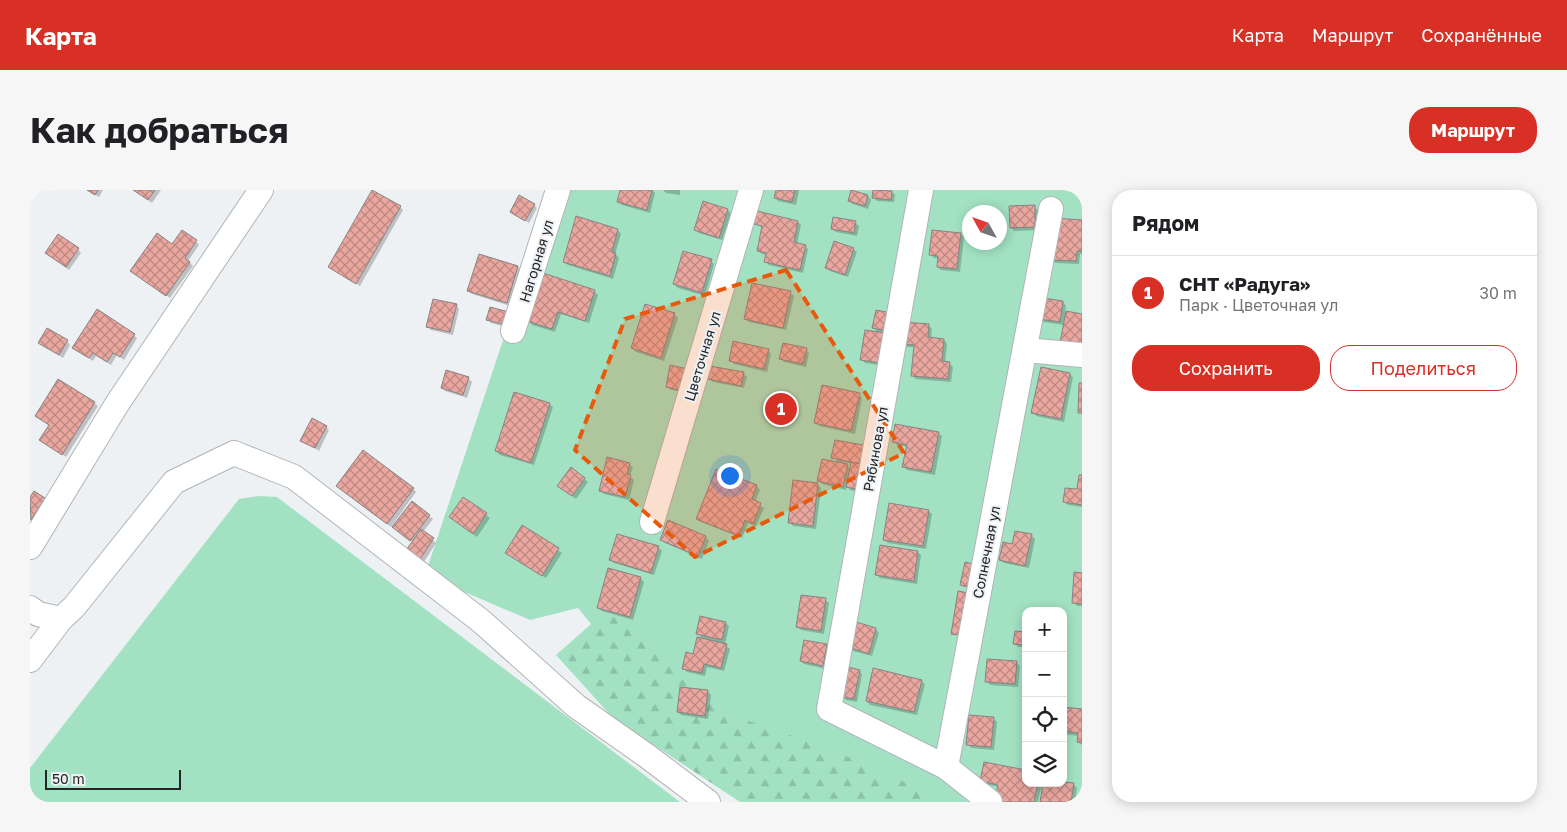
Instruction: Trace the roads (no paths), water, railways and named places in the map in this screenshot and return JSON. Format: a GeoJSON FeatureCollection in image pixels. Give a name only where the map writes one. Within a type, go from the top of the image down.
{"type":"FeatureCollection","features":[{"type":"Feature","properties":{"kind":"street"},"geometry":{"type":"LineString","coordinates":[[30,547],[117,404],[261,190]]}},
{"type":"Feature","properties":{"kind":"street","name":"Нагорная ул"},"geometry":{"type":"LineString","coordinates":[[514,331],[558,190]]}},
{"type":"Feature","properties":{"kind":"street","name":"Цветочная ул"},"geometry":{"type":"LineString","coordinates":[[652,522],[751,190]]}},
{"type":"Feature","properties":{"kind":"street","name":"Рябинова ул"},"geometry":{"type":"LineString","coordinates":[[921,190],[829,709],[946,767]]}},
{"type":"Feature","properties":{"kind":"street","name":"Солнечная ул"},"geometry":{"type":"LineString","coordinates":[[946,767],[1051,209]]}},
{"type":"Feature","properties":{"kind":"street"},"geometry":{"type":"LineString","coordinates":[[1025,350],[1082,355]]}},
{"type":"Feature","properties":{"kind":"street"},"geometry":{"type":"LineString","coordinates":[[30,660],[61,619],[74,606],[174,482],[234,453],[294,476],[481,621],[576,706],[708,802]]}},
{"type":"Feature","properties":{"kind":"street"},"geometry":{"type":"LineString","coordinates":[[30,608],[38,614],[61,619]]}},
{"type":"Feature","properties":{"kind":"street"},"geometry":{"type":"LineString","coordinates":[[946,767],[990,802]]}},
{"type":"Feature","properties":{"kind":"place","name":"СНТ «Радуга»"},"geometry":{"type":"Point","coordinates":[781,409]}}]}
